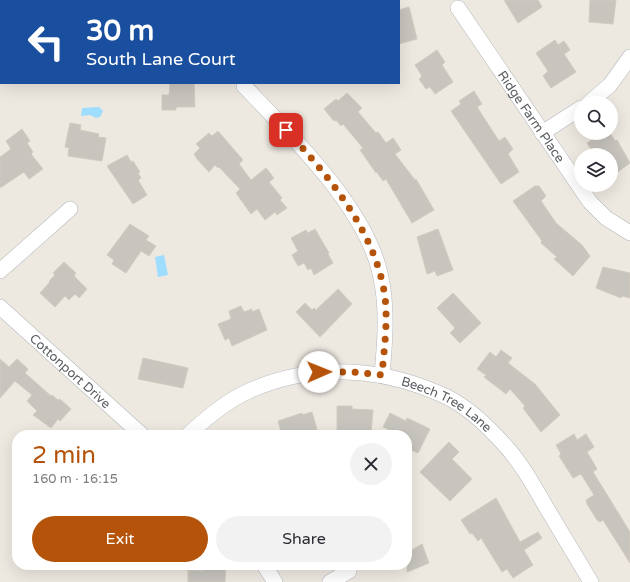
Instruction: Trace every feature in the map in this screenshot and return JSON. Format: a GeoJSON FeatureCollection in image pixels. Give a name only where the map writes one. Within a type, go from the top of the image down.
{"type":"FeatureCollection","features":[{"type":"Feature","properties":{"kind":"street","name":"Ridge Farm Place"},"geometry":{"type":"LineString","coordinates":[[458,8],[590,202],[606,218],[630,233]]}},
{"type":"Feature","properties":{"kind":"street"},"geometry":{"type":"LineString","coordinates":[[597,96],[610,85],[630,57]]}},
{"type":"Feature","properties":{"kind":"street"},"geometry":{"type":"LineString","coordinates":[[244,86],[296,140],[320,170],[351,211],[371,248],[380,271],[385,304],[386,321],[382,375]]}},
{"type":"Feature","properties":{"kind":"street"},"geometry":{"type":"LineString","coordinates":[[542,133],[574,112]]}},
{"type":"Feature","properties":{"kind":"street"},"geometry":{"type":"LineString","coordinates":[[0,271],[70,209]]}},
{"type":"Feature","properties":{"kind":"street","name":"Cottonport Drive"},"geometry":{"type":"LineString","coordinates":[[0,307],[136,430]]}},
{"type":"Feature","properties":{"kind":"street","name":"Beech Tree Lane"},"geometry":{"type":"LineString","coordinates":[[194,430],[232,400],[268,384],[309,373],[330,371],[382,375],[400,379],[446,396],[464,407],[503,443],[528,476],[592,582]]}},
{"type":"Feature","properties":{"kind":"street"},"geometry":{"type":"LineString","coordinates":[[267,570],[275,582]]}},
{"type":"Feature","properties":{"kind":"street"},"geometry":{"type":"LineString","coordinates":[[330,582],[349,571]]}},
{"type":"Feature","properties":{"kind":"water"},"geometry":{"type":"Polygon","coordinates":[[[99,107],[103,111],[100,117],[96,118],[90,115],[81,116],[82,108],[99,107]]]}},
{"type":"Feature","properties":{"kind":"water"},"geometry":{"type":"Polygon","coordinates":[[[164,255],[168,275],[158,277],[155,257],[164,255]]]}},
{"type":"Feature","properties":{"kind":"building"},"geometry":{"type":"Polygon","coordinates":[[[504,0],[538,0],[542,7],[518,23],[504,0]]]}},
{"type":"Feature","properties":{"kind":"building"},"geometry":{"type":"Polygon","coordinates":[[[590,0],[616,0],[613,24],[589,22],[590,0]]]}},
{"type":"Feature","properties":{"kind":"building"},"geometry":{"type":"Polygon","coordinates":[[[409,7],[417,39],[400,44],[400,10],[409,7]]]}},
{"type":"Feature","properties":{"kind":"building"},"geometry":{"type":"Polygon","coordinates":[[[555,40],[558,45],[564,41],[570,50],[564,54],[576,72],[551,88],[543,76],[548,71],[536,53],[555,40]]]}},
{"type":"Feature","properties":{"kind":"building"},"geometry":{"type":"Polygon","coordinates":[[[437,50],[445,62],[442,65],[453,82],[435,94],[430,87],[426,89],[419,79],[422,76],[415,65],[437,50]]]}},
{"type":"Feature","properties":{"kind":"building"},"geometry":{"type":"Polygon","coordinates":[[[170,84],[194,84],[195,107],[176,107],[176,110],[162,110],[162,95],[169,95],[170,84]]]}},
{"type":"Feature","properties":{"kind":"building"},"geometry":{"type":"Polygon","coordinates":[[[474,91],[482,104],[477,107],[499,141],[505,137],[513,149],[508,154],[519,172],[501,184],[451,111],[461,104],[459,101],[474,91]]]}},
{"type":"Feature","properties":{"kind":"building"},"geometry":{"type":"Polygon","coordinates":[[[347,93],[362,108],[358,112],[376,133],[378,132],[386,143],[393,138],[401,150],[395,154],[415,180],[416,179],[434,210],[412,223],[386,179],[383,181],[360,150],[363,148],[343,124],[341,126],[336,120],[334,121],[324,109],[336,99],[338,101],[347,93]]]}},
{"type":"Feature","properties":{"kind":"building"},"geometry":{"type":"Polygon","coordinates":[[[70,123],[81,125],[80,130],[99,134],[98,137],[106,138],[102,161],[68,156],[69,148],[65,147],[70,123]]]}},
{"type":"Feature","properties":{"kind":"building"},"geometry":{"type":"Polygon","coordinates":[[[22,129],[30,141],[27,143],[33,152],[31,154],[43,169],[29,179],[24,172],[0,188],[0,157],[11,149],[6,141],[22,129]]]}},
{"type":"Feature","properties":{"kind":"building"},"geometry":{"type":"Polygon","coordinates":[[[218,131],[243,160],[239,164],[251,180],[266,168],[274,178],[269,182],[282,198],[280,200],[287,208],[277,215],[275,212],[265,220],[257,209],[251,214],[236,193],[240,189],[219,167],[218,168],[215,165],[209,172],[197,159],[194,154],[200,148],[196,144],[209,133],[212,136],[218,131]]]}},
{"type":"Feature","properties":{"kind":"building"},"geometry":{"type":"Polygon","coordinates":[[[592,140],[617,140],[630,163],[618,172],[618,148],[590,148],[587,143],[592,140]]]}},
{"type":"Feature","properties":{"kind":"building"},"geometry":{"type":"Polygon","coordinates":[[[127,155],[140,172],[138,173],[141,178],[138,180],[147,195],[133,204],[107,166],[127,155]]]}},
{"type":"Feature","properties":{"kind":"building"},"geometry":{"type":"Polygon","coordinates":[[[535,186],[539,186],[546,196],[541,201],[556,223],[582,245],[590,256],[573,276],[554,259],[557,257],[541,243],[542,241],[513,201],[535,186]]]}},
{"type":"Feature","properties":{"kind":"building"},"geometry":{"type":"Polygon","coordinates":[[[130,224],[149,236],[146,240],[156,246],[149,256],[141,251],[126,273],[112,264],[114,260],[107,255],[130,224]]]}},
{"type":"Feature","properties":{"kind":"building"},"geometry":{"type":"Polygon","coordinates":[[[315,229],[333,263],[314,275],[311,268],[308,270],[304,263],[298,266],[292,255],[298,251],[291,238],[306,230],[308,233],[315,229]]]}},
{"type":"Feature","properties":{"kind":"building"},"geometry":{"type":"Polygon","coordinates":[[[438,229],[453,270],[437,276],[435,271],[427,274],[417,237],[438,229]]]}},
{"type":"Feature","properties":{"kind":"building"},"geometry":{"type":"Polygon","coordinates":[[[64,262],[76,273],[74,276],[87,289],[79,298],[75,294],[69,300],[65,296],[55,307],[40,293],[55,275],[53,273],[64,262]]]}},
{"type":"Feature","properties":{"kind":"building"},"geometry":{"type":"Polygon","coordinates":[[[603,267],[630,273],[630,298],[622,296],[621,298],[596,288],[603,267]]]}},
{"type":"Feature","properties":{"kind":"building"},"geometry":{"type":"Polygon","coordinates":[[[338,289],[352,304],[320,337],[296,312],[305,303],[312,310],[314,308],[316,310],[338,289]]]}},
{"type":"Feature","properties":{"kind":"building"},"geometry":{"type":"Polygon","coordinates":[[[453,293],[481,323],[460,343],[450,333],[455,328],[437,308],[453,293]]]}},
{"type":"Feature","properties":{"kind":"building"},"geometry":{"type":"Polygon","coordinates":[[[241,306],[244,312],[252,309],[252,312],[259,309],[267,330],[232,346],[229,338],[225,340],[218,324],[231,319],[229,311],[241,306]]]}},
{"type":"Feature","properties":{"kind":"building"},"geometry":{"type":"Polygon","coordinates":[[[501,350],[512,358],[508,363],[535,384],[560,415],[541,432],[523,408],[525,406],[510,389],[506,394],[484,377],[486,375],[477,369],[490,352],[496,357],[501,350]]]}},
{"type":"Feature","properties":{"kind":"building"},"geometry":{"type":"Polygon","coordinates":[[[143,358],[188,368],[183,388],[138,379],[143,358]]]}},
{"type":"Feature","properties":{"kind":"building"},"geometry":{"type":"Polygon","coordinates":[[[0,359],[9,367],[17,359],[28,369],[25,373],[51,396],[52,395],[58,400],[60,399],[71,409],[60,421],[58,419],[51,428],[33,415],[37,411],[27,401],[32,395],[15,381],[0,398],[0,359]]]}},
{"type":"Feature","properties":{"kind":"building"},"geometry":{"type":"Polygon","coordinates":[[[337,406],[352,406],[352,409],[373,410],[371,430],[337,430],[337,406]]]}},
{"type":"Feature","properties":{"kind":"building"},"geometry":{"type":"Polygon","coordinates":[[[312,412],[317,430],[281,430],[278,421],[302,413],[302,415],[312,412]]]}},
{"type":"Feature","properties":{"kind":"building"},"geometry":{"type":"Polygon","coordinates":[[[390,413],[406,421],[407,418],[430,429],[418,453],[412,450],[412,430],[389,430],[383,427],[390,413]]]}},
{"type":"Feature","properties":{"kind":"building"},"geometry":{"type":"Polygon","coordinates":[[[574,434],[577,440],[586,434],[594,447],[587,452],[597,469],[593,472],[630,532],[630,563],[603,520],[600,522],[597,520],[587,504],[586,500],[594,495],[581,474],[573,478],[559,456],[561,454],[556,445],[574,434]]]}},
{"type":"Feature","properties":{"kind":"building"},"geometry":{"type":"Polygon","coordinates":[[[449,442],[459,452],[452,459],[472,479],[450,501],[420,472],[449,442]]]}},
{"type":"Feature","properties":{"kind":"building"},"geometry":{"type":"Polygon","coordinates":[[[496,498],[520,542],[538,532],[542,538],[524,550],[533,565],[513,578],[507,569],[502,572],[481,538],[478,541],[472,533],[470,534],[461,520],[496,498]]]}},
{"type":"Feature","properties":{"kind":"building"},"geometry":{"type":"Polygon","coordinates":[[[422,544],[429,563],[412,570],[412,550],[422,544]]]}},
{"type":"Feature","properties":{"kind":"building"},"geometry":{"type":"Polygon","coordinates":[[[188,570],[226,570],[225,582],[188,582],[188,570]]]}},
{"type":"Feature","properties":{"kind":"route"},"geometry":{"type":"LineString","coordinates":[[286,130],[329,181],[351,211],[377,262],[385,298],[386,321],[382,375],[352,372],[319,372]]}}]}
